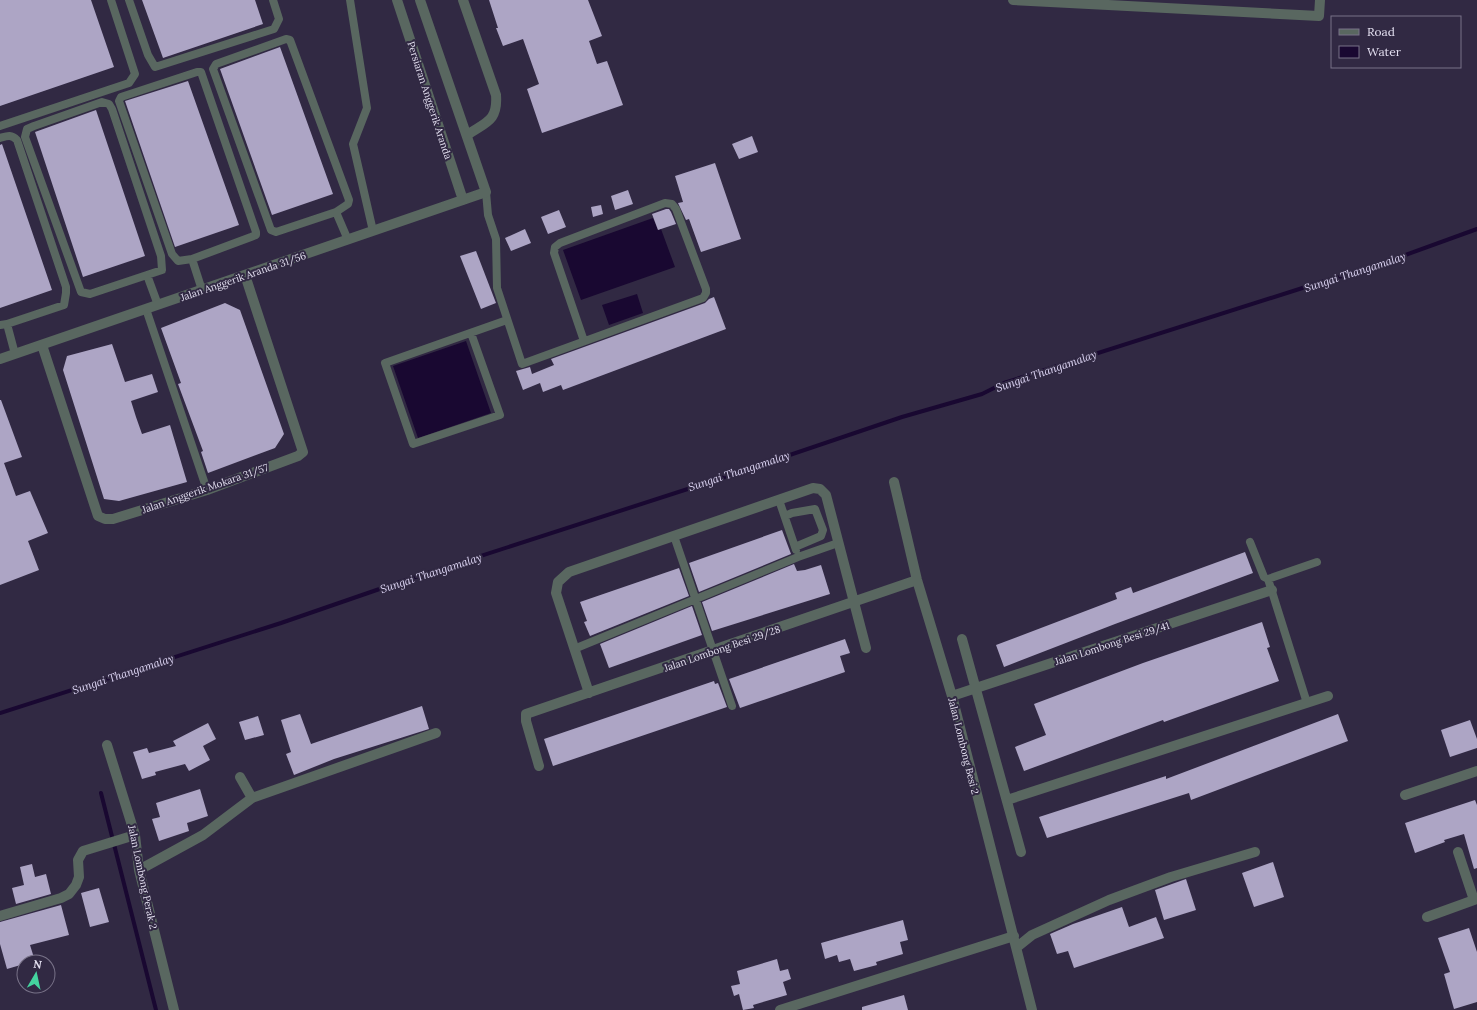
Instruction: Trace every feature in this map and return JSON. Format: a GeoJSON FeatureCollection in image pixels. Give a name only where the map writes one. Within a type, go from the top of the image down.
{"type":"FeatureCollection","features":[{"type":"Feature","properties":{"kind":"street","name":"Persiaran Anggerik Aranda"},"geometry":{"type":"LineString","coordinates":[[397,0],[463,200]]}},
{"type":"Feature","properties":{"kind":"street"},"geometry":{"type":"LineString","coordinates":[[420,0],[486,192]]}},
{"type":"Feature","properties":{"kind":"street"},"geometry":{"type":"LineString","coordinates":[[463,0],[496,95],[496,106],[493,118],[467,135]]}},
{"type":"Feature","properties":{"kind":"street"},"geometry":{"type":"LineString","coordinates":[[1013,0],[1319,16],[1320,0]]}},
{"type":"Feature","properties":{"kind":"street","name":"Jalan Anggerik Aranda 31/56"},"geometry":{"type":"LineString","coordinates":[[0,359],[486,192]]}},
{"type":"Feature","properties":{"kind":"street","name":"Jalan Anggerik Mokara 31/57"},"geometry":{"type":"LineString","coordinates":[[42,345],[98,516],[105,520],[113,519],[207,490],[298,456],[303,452],[245,275]]}},
{"type":"Feature","properties":{"kind":"street","name":"Jalan Lombong Besi 2"},"geometry":{"type":"LineString","coordinates":[[894,482],[917,580],[952,696],[1032,1010]]}},
{"type":"Feature","properties":{"kind":"street"},"geometry":{"type":"LineString","coordinates":[[589,693],[556,593],[558,582],[569,572],[813,488],[820,489],[826,495],[866,648]]}},
{"type":"Feature","properties":{"kind":"street","name":"Jalan Lombong Besi 29/28"},"geometry":{"type":"LineString","coordinates":[[539,766],[526,721],[526,714],[917,580]]}},
{"type":"Feature","properties":{"kind":"street","name":"Jalan Lombong Besi 29/41"},"geometry":{"type":"LineString","coordinates":[[952,696],[1272,590]]}},
{"type":"Feature","properties":{"kind":"street"},"geometry":{"type":"LineString","coordinates":[[962,640],[1021,852]]}},
{"type":"Feature","properties":{"kind":"street"},"geometry":{"type":"LineString","coordinates":[[1007,800],[1328,696]]}},
{"type":"Feature","properties":{"kind":"street"},"geometry":{"type":"LineString","coordinates":[[139,870],[203,835],[252,798],[436,733]]}},
{"type":"Feature","properties":{"kind":"street","name":"Jalan Lombong Perak 2"},"geometry":{"type":"LineString","coordinates":[[107,745],[135,835],[139,870],[174,1010]]}},
{"type":"Feature","properties":{"kind":"street"},"geometry":{"type":"LineString","coordinates":[[1405,795],[1477,771]]}},
{"type":"Feature","properties":{"kind":"street"},"geometry":{"type":"LineString","coordinates":[[240,777],[252,798]]}},
{"type":"Feature","properties":{"kind":"street"},"geometry":{"type":"LineString","coordinates":[[0,916],[61,898],[69,894],[76,885],[79,876],[78,860],[83,851],[135,835]]}},
{"type":"Feature","properties":{"kind":"street"},"geometry":{"type":"LineString","coordinates":[[1017,947],[1032,935],[1109,900],[1171,877],[1255,852]]}},
{"type":"Feature","properties":{"kind":"street"},"geometry":{"type":"LineString","coordinates":[[1427,917],[1475,900],[1458,852]]}},
{"type":"Feature","properties":{"kind":"street"},"geometry":{"type":"LineString","coordinates":[[780,1010],[1014,936]]}},
{"type":"Feature","properties":{"kind":"lane"},"geometry":{"type":"LineString","coordinates":[[0,126],[129,83],[135,74],[111,0]]}},
{"type":"Feature","properties":{"kind":"lane"},"geometry":{"type":"LineString","coordinates":[[129,0],[148,55],[155,67],[274,29],[280,19],[273,0]]}},
{"type":"Feature","properties":{"kind":"lane"},"geometry":{"type":"LineString","coordinates":[[350,0],[367,108],[353,144],[373,231]]}},
{"type":"Feature","properties":{"kind":"lane"},"geometry":{"type":"LineString","coordinates":[[286,39],[290,40],[349,200],[348,204],[336,212],[280,231],[271,230],[213,69],[216,64],[286,39]]}},
{"type":"Feature","properties":{"kind":"lane"},"geometry":{"type":"LineString","coordinates":[[201,72],[250,213],[256,235],[192,259],[178,261],[172,254],[119,101],[121,97],[201,72]]}},
{"type":"Feature","properties":{"kind":"lane"},"geometry":{"type":"LineString","coordinates":[[102,102],[109,104],[112,109],[161,256],[162,270],[147,275],[90,294],[81,292],[25,137],[27,129],[102,102]]}},
{"type":"Feature","properties":{"kind":"lane"},"geometry":{"type":"LineString","coordinates":[[0,138],[8,135],[17,140],[66,286],[64,305],[3,324],[15,354]]}},
{"type":"Feature","properties":{"kind":"lane"},"geometry":{"type":"LineString","coordinates":[[486,192],[488,215],[496,239],[497,288],[522,364],[703,298],[706,293],[706,288],[676,208],[672,204],[666,203],[560,243],[555,247],[554,253],[584,341]]}},
{"type":"Feature","properties":{"kind":"lane"},"geometry":{"type":"LineString","coordinates":[[336,212],[348,240]]}},
{"type":"Feature","properties":{"kind":"lane"},"geometry":{"type":"LineString","coordinates":[[192,259],[202,290]]}},
{"type":"Feature","properties":{"kind":"lane"},"geometry":{"type":"LineString","coordinates":[[147,275],[158,305]]}},
{"type":"Feature","properties":{"kind":"lane"},"geometry":{"type":"LineString","coordinates":[[146,309],[207,490]]}},
{"type":"Feature","properties":{"kind":"lane"},"geometry":{"type":"LineString","coordinates":[[471,333],[500,415],[414,444],[385,362],[507,320]]}},
{"type":"Feature","properties":{"kind":"lane"},"geometry":{"type":"LineString","coordinates":[[779,500],[798,557]]}},
{"type":"Feature","properties":{"kind":"lane"},"geometry":{"type":"LineString","coordinates":[[784,516],[815,509],[823,530],[822,536],[795,547]]}},
{"type":"Feature","properties":{"kind":"lane"},"geometry":{"type":"LineString","coordinates":[[674,536],[732,706]]}},
{"type":"Feature","properties":{"kind":"lane"},"geometry":{"type":"LineString","coordinates":[[1250,542],[1264,577],[1268,579],[1272,590],[1307,703]]}},
{"type":"Feature","properties":{"kind":"lane"},"geometry":{"type":"LineString","coordinates":[[574,648],[798,557],[838,543]]}},
{"type":"Feature","properties":{"kind":"lane"},"geometry":{"type":"LineString","coordinates":[[1268,579],[1318,562]]}},
{"type":"Feature","properties":{"kind":"water"},"geometry":{"type":"Polygon","coordinates":[[[653,218],[658,230],[661,229],[675,267],[581,300],[563,250],[653,218]]]}},
{"type":"Feature","properties":{"kind":"water"},"geometry":{"type":"Polygon","coordinates":[[[637,294],[643,313],[609,325],[602,305],[637,294]]]}},
{"type":"Feature","properties":{"kind":"water"},"geometry":{"type":"Polygon","coordinates":[[[466,341],[491,413],[418,438],[393,366],[466,341]]]}},
{"type":"Feature","properties":{"kind":"building"},"geometry":{"type":"Polygon","coordinates":[[[0,0],[91,0],[114,67],[0,106],[0,0]]]}},
{"type":"Feature","properties":{"kind":"building"},"geometry":{"type":"Polygon","coordinates":[[[142,0],[255,0],[263,24],[163,58],[142,0]]]}},
{"type":"Feature","properties":{"kind":"building"},"geometry":{"type":"Polygon","coordinates":[[[489,0],[588,0],[602,36],[589,41],[597,64],[607,61],[623,105],[542,133],[527,89],[539,84],[523,39],[503,46],[496,28],[498,28],[489,0]]]}},
{"type":"Feature","properties":{"kind":"building"},"geometry":{"type":"Polygon","coordinates":[[[280,47],[333,194],[272,215],[220,69],[280,47]]]}},
{"type":"Feature","properties":{"kind":"building"},"geometry":{"type":"Polygon","coordinates":[[[188,81],[239,225],[175,247],[125,101],[188,81]]]}},
{"type":"Feature","properties":{"kind":"building"},"geometry":{"type":"Polygon","coordinates":[[[96,110],[145,256],[83,277],[35,132],[96,110]]]}},
{"type":"Feature","properties":{"kind":"building"},"geometry":{"type":"Polygon","coordinates":[[[752,136],[758,152],[739,159],[732,144],[752,136]]]}},
{"type":"Feature","properties":{"kind":"building"},"geometry":{"type":"Polygon","coordinates":[[[2,144],[52,290],[0,308],[0,145],[2,144]]]}},
{"type":"Feature","properties":{"kind":"building"},"geometry":{"type":"Polygon","coordinates":[[[715,163],[741,239],[701,252],[689,219],[686,220],[678,203],[683,202],[675,176],[715,163]]]}},
{"type":"Feature","properties":{"kind":"building"},"geometry":{"type":"Polygon","coordinates":[[[628,190],[633,204],[615,210],[611,196],[628,190]]]}},
{"type":"Feature","properties":{"kind":"building"},"geometry":{"type":"Polygon","coordinates":[[[601,205],[603,214],[593,217],[591,207],[601,205]]]}},
{"type":"Feature","properties":{"kind":"building"},"geometry":{"type":"Polygon","coordinates":[[[669,209],[671,212],[676,224],[658,230],[652,214],[669,209]]]}},
{"type":"Feature","properties":{"kind":"building"},"geometry":{"type":"Polygon","coordinates":[[[559,210],[566,227],[548,234],[541,217],[559,210]]]}},
{"type":"Feature","properties":{"kind":"building"},"geometry":{"type":"Polygon","coordinates":[[[525,229],[531,243],[511,251],[505,238],[525,229]]]}},
{"type":"Feature","properties":{"kind":"building"},"geometry":{"type":"Polygon","coordinates":[[[476,251],[496,303],[481,309],[460,256],[476,251]]]}},
{"type":"Feature","properties":{"kind":"building"},"geometry":{"type":"Polygon","coordinates":[[[714,297],[726,329],[563,390],[561,385],[543,392],[540,383],[523,390],[516,371],[530,367],[532,374],[554,365],[551,359],[705,303],[714,297]]]}},
{"type":"Feature","properties":{"kind":"building"},"geometry":{"type":"Polygon","coordinates":[[[225,303],[240,310],[284,434],[275,448],[208,473],[201,452],[203,451],[178,384],[181,383],[161,328],[225,303]]]}},
{"type":"Feature","properties":{"kind":"building"},"geometry":{"type":"Polygon","coordinates":[[[112,344],[125,382],[152,374],[158,392],[131,401],[136,417],[142,434],[170,425],[187,482],[119,501],[104,499],[63,370],[67,356],[112,344]]]}},
{"type":"Feature","properties":{"kind":"building"},"geometry":{"type":"Polygon","coordinates":[[[0,400],[22,457],[4,463],[16,496],[30,491],[48,533],[28,541],[39,570],[0,585],[0,400]]]}},
{"type":"Feature","properties":{"kind":"building"},"geometry":{"type":"Polygon","coordinates":[[[782,530],[791,554],[699,592],[689,563],[782,530]]]}},
{"type":"Feature","properties":{"kind":"building"},"geometry":{"type":"Polygon","coordinates":[[[1245,552],[1253,573],[1004,667],[996,645],[1117,599],[1115,593],[1131,587],[1133,593],[1245,552]]]}},
{"type":"Feature","properties":{"kind":"building"},"geometry":{"type":"Polygon","coordinates":[[[794,564],[797,571],[821,565],[830,594],[712,631],[702,602],[794,564]]]}},
{"type":"Feature","properties":{"kind":"building"},"geometry":{"type":"Polygon","coordinates":[[[679,568],[689,596],[590,636],[584,622],[587,621],[580,602],[679,568]]]}},
{"type":"Feature","properties":{"kind":"building"},"geometry":{"type":"Polygon","coordinates":[[[692,606],[702,635],[609,668],[600,644],[692,606]]]}},
{"type":"Feature","properties":{"kind":"building"},"geometry":{"type":"Polygon","coordinates":[[[1262,622],[1270,647],[1267,648],[1279,681],[1164,722],[1163,720],[1024,771],[1015,747],[1046,735],[1034,704],[1143,663],[1262,622]]]}},
{"type":"Feature","properties":{"kind":"building"},"geometry":{"type":"Polygon","coordinates":[[[845,639],[850,653],[840,656],[845,672],[740,708],[729,679],[845,639]]]}},
{"type":"Feature","properties":{"kind":"building"},"geometry":{"type":"Polygon","coordinates":[[[714,681],[715,684],[718,683],[727,707],[553,766],[544,739],[714,681]]]}},
{"type":"Feature","properties":{"kind":"building"},"geometry":{"type":"Polygon","coordinates":[[[422,706],[429,729],[334,759],[294,775],[286,754],[291,752],[281,720],[300,714],[311,744],[422,706]]]}},
{"type":"Feature","properties":{"kind":"building"},"geometry":{"type":"Polygon","coordinates":[[[1338,714],[1348,741],[1191,800],[1189,793],[1047,838],[1039,817],[1166,776],[1166,779],[1338,714]]]}},
{"type":"Feature","properties":{"kind":"building"},"geometry":{"type":"Polygon","coordinates":[[[258,716],[264,735],[245,740],[239,722],[258,716]]]}},
{"type":"Feature","properties":{"kind":"building"},"geometry":{"type":"Polygon","coordinates":[[[1470,720],[1477,739],[1477,748],[1450,757],[1441,730],[1470,720]]]}},
{"type":"Feature","properties":{"kind":"building"},"geometry":{"type":"Polygon","coordinates":[[[208,723],[216,739],[203,746],[210,760],[189,771],[185,764],[155,772],[156,775],[142,779],[133,752],[147,748],[149,753],[176,746],[173,741],[208,723]]]}},
{"type":"Feature","properties":{"kind":"building"},"geometry":{"type":"Polygon","coordinates":[[[200,789],[208,816],[187,823],[189,831],[159,841],[152,819],[160,817],[156,803],[200,789]]]}},
{"type":"Feature","properties":{"kind":"building"},"geometry":{"type":"Polygon","coordinates":[[[1475,800],[1477,805],[1477,868],[1474,869],[1464,834],[1444,840],[1445,842],[1415,853],[1405,823],[1475,800]]]}},
{"type":"Feature","properties":{"kind":"building"},"geometry":{"type":"Polygon","coordinates":[[[1273,862],[1284,897],[1254,907],[1242,873],[1273,862]]]}},
{"type":"Feature","properties":{"kind":"building"},"geometry":{"type":"Polygon","coordinates":[[[32,864],[35,877],[46,874],[51,894],[16,904],[12,888],[24,885],[20,867],[32,864]]]}},
{"type":"Feature","properties":{"kind":"building"},"geometry":{"type":"Polygon","coordinates":[[[1186,879],[1196,910],[1164,920],[1155,890],[1186,879]]]}},
{"type":"Feature","properties":{"kind":"building"},"geometry":{"type":"Polygon","coordinates":[[[99,888],[109,922],[90,927],[81,893],[99,888]]]}},
{"type":"Feature","properties":{"kind":"building"},"geometry":{"type":"Polygon","coordinates":[[[61,905],[69,935],[30,945],[33,954],[16,954],[16,966],[7,969],[0,944],[0,922],[61,905]]]}},
{"type":"Feature","properties":{"kind":"building"},"geometry":{"type":"Polygon","coordinates":[[[1122,907],[1129,927],[1156,917],[1164,938],[1074,968],[1068,951],[1057,954],[1050,934],[1073,924],[1122,907]]]}},
{"type":"Feature","properties":{"kind":"building"},"geometry":{"type":"Polygon","coordinates":[[[903,920],[908,940],[900,942],[903,954],[876,962],[877,965],[854,971],[850,959],[839,962],[837,955],[825,959],[821,943],[903,920]]]}},
{"type":"Feature","properties":{"kind":"building"},"geometry":{"type":"Polygon","coordinates":[[[1469,928],[1477,952],[1477,1002],[1454,1009],[1444,974],[1450,972],[1438,938],[1469,928]]]}},
{"type":"Feature","properties":{"kind":"building"},"geometry":{"type":"Polygon","coordinates":[[[777,959],[780,971],[788,969],[791,979],[783,982],[787,995],[753,1005],[754,1008],[743,1010],[739,994],[734,996],[731,986],[740,984],[737,971],[777,959]]]}},
{"type":"Feature","properties":{"kind":"building"},"geometry":{"type":"Polygon","coordinates":[[[904,995],[908,1010],[862,1010],[862,1007],[904,995]]]}},
{"type":"Feature","properties":{"kind":"waterway","name":"Sungai Thangamalay"},"geometry":{"type":"LineString","coordinates":[[0,713],[281,623],[394,584],[731,475],[902,417],[982,394],[1004,383],[1375,266],[1477,229]]}},
{"type":"Feature","properties":{"kind":"waterway"},"geometry":{"type":"LineString","coordinates":[[101,793],[156,1010]]}}]}
